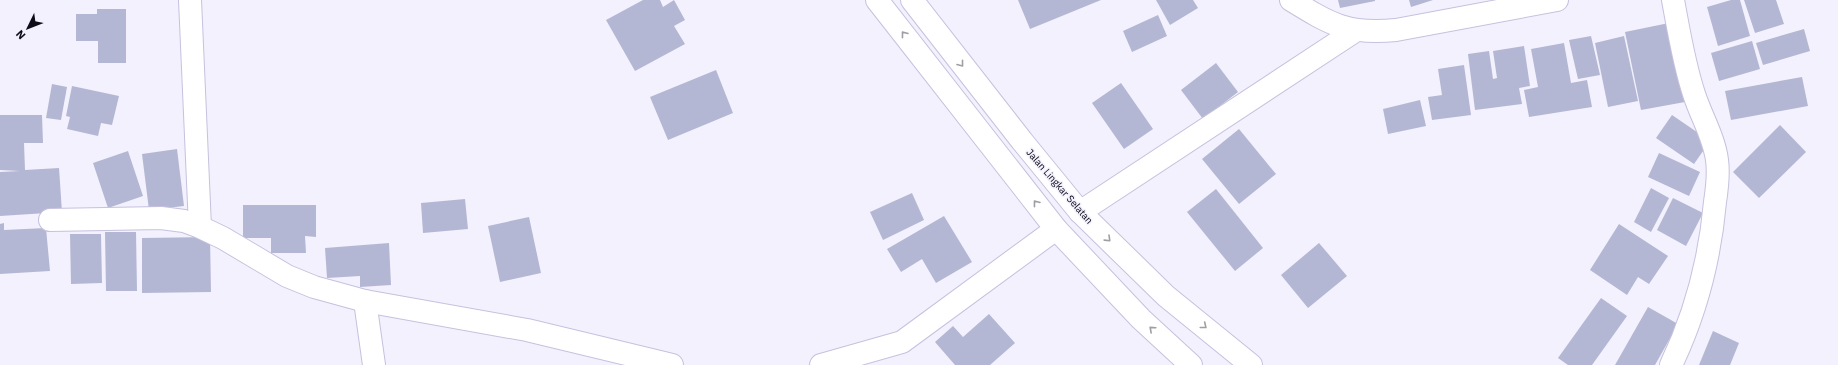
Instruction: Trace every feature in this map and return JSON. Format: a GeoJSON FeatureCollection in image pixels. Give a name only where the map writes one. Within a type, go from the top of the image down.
{"type":"FeatureCollection","features":[{"type":"Feature","properties":{"kind":"main road"},"geometry":{"type":"LineString","coordinates":[[190,0],[200,227]]}},
{"type":"Feature","properties":{"kind":"main road"},"geometry":{"type":"LineString","coordinates":[[877,0],[1056,229],[1141,319],[1192,365]]}},
{"type":"Feature","properties":{"kind":"main road","name":"Jalan Lingkar Selatan"},"geometry":{"type":"LineString","coordinates":[[912,0],[1022,141],[1080,212],[1166,296],[1251,365]]}},
{"type":"Feature","properties":{"kind":"main road"},"geometry":{"type":"LineString","coordinates":[[1290,0],[1322,19],[1355,31],[1369,32],[1396,30],[1557,0]]}},
{"type":"Feature","properties":{"kind":"main road"},"geometry":{"type":"LineString","coordinates":[[1671,365],[1682,341],[1707,259],[1714,214],[1717,167],[1713,141],[1687,70],[1673,0]]}},
{"type":"Feature","properties":{"kind":"main road"},"geometry":{"type":"LineString","coordinates":[[1080,212],[1355,31]]}},
{"type":"Feature","properties":{"kind":"main road"},"geometry":{"type":"LineString","coordinates":[[922,56],[943,41]]}},
{"type":"Feature","properties":{"kind":"main road"},"geometry":{"type":"LineString","coordinates":[[50,220],[161,218],[184,221],[200,227],[287,276],[314,287],[365,301],[527,330],[672,365]]}},
{"type":"Feature","properties":{"kind":"main road"},"geometry":{"type":"LineString","coordinates":[[877,365],[902,342],[1056,229]]}},
{"type":"Feature","properties":{"kind":"main road"},"geometry":{"type":"LineString","coordinates":[[365,301],[374,365]]}},
{"type":"Feature","properties":{"kind":"main road"},"geometry":{"type":"LineString","coordinates":[[821,365],[902,342]]}},
{"type":"Feature","properties":{"kind":"building"},"geometry":{"type":"Polygon","coordinates":[[[643,0],[660,0],[663,7],[674,0],[685,20],[674,26],[685,44],[635,71],[606,20],[643,0]]]}},
{"type":"Feature","properties":{"kind":"building"},"geometry":{"type":"Polygon","coordinates":[[[1018,0],[1101,0],[1030,29],[1018,0]]]}},
{"type":"Feature","properties":{"kind":"building"},"geometry":{"type":"Polygon","coordinates":[[[1156,0],[1193,0],[1198,8],[1170,25],[1156,0]]]}},
{"type":"Feature","properties":{"kind":"building"},"geometry":{"type":"Polygon","coordinates":[[[1338,0],[1375,0],[1375,1],[1340,8],[1338,0]]]}},
{"type":"Feature","properties":{"kind":"building"},"geometry":{"type":"Polygon","coordinates":[[[1409,0],[1433,0],[1411,7],[1409,0]]]}},
{"type":"Feature","properties":{"kind":"building"},"geometry":{"type":"Polygon","coordinates":[[[1731,0],[1740,0],[1750,36],[1718,46],[1707,7],[1731,0]]]}},
{"type":"Feature","properties":{"kind":"building"},"geometry":{"type":"Polygon","coordinates":[[[1744,0],[1776,0],[1784,24],[1755,33],[1744,0]]]}},
{"type":"Feature","properties":{"kind":"building"},"geometry":{"type":"Polygon","coordinates":[[[97,9],[126,9],[126,63],[98,63],[98,41],[76,41],[76,14],[97,14],[97,9]]]}},
{"type":"Feature","properties":{"kind":"building"},"geometry":{"type":"Polygon","coordinates":[[[1158,15],[1167,36],[1132,52],[1123,31],[1158,15]]]}},
{"type":"Feature","properties":{"kind":"building"},"geometry":{"type":"Polygon","coordinates":[[[1669,23],[1685,102],[1641,110],[1625,32],[1669,23]]]}},
{"type":"Feature","properties":{"kind":"building"},"geometry":{"type":"Polygon","coordinates":[[[1804,29],[1810,51],[1763,65],[1756,43],[1804,29]]]}},
{"type":"Feature","properties":{"kind":"building"},"geometry":{"type":"Polygon","coordinates":[[[1591,36],[1600,75],[1578,79],[1569,40],[1591,36]]]}},
{"type":"Feature","properties":{"kind":"building"},"geometry":{"type":"Polygon","coordinates":[[[1624,36],[1638,101],[1608,107],[1595,43],[1624,36]]]}},
{"type":"Feature","properties":{"kind":"building"},"geometry":{"type":"Polygon","coordinates":[[[1752,41],[1760,69],[1719,81],[1711,53],[1752,41]]]}},
{"type":"Feature","properties":{"kind":"building"},"geometry":{"type":"Polygon","coordinates":[[[1564,43],[1571,83],[1587,80],[1592,107],[1529,117],[1524,90],[1538,87],[1531,49],[1564,43]]]}},
{"type":"Feature","properties":{"kind":"building"},"geometry":{"type":"Polygon","coordinates":[[[1524,46],[1530,86],[1519,88],[1522,104],[1475,110],[1468,54],[1489,51],[1493,79],[1497,78],[1493,51],[1524,46]]]}},
{"type":"Feature","properties":{"kind":"building"},"geometry":{"type":"Polygon","coordinates":[[[1216,63],[1238,92],[1203,119],[1181,90],[1216,63]]]}},
{"type":"Feature","properties":{"kind":"building"},"geometry":{"type":"Polygon","coordinates":[[[1464,65],[1471,115],[1432,120],[1428,97],[1442,95],[1438,69],[1464,65]]]}},
{"type":"Feature","properties":{"kind":"building"},"geometry":{"type":"Polygon","coordinates":[[[716,70],[733,113],[668,140],[650,97],[716,70]]]}},
{"type":"Feature","properties":{"kind":"building"},"geometry":{"type":"Polygon","coordinates":[[[1802,77],[1808,106],[1731,120],[1725,91],[1802,77]]]}},
{"type":"Feature","properties":{"kind":"building"},"geometry":{"type":"Polygon","coordinates":[[[1121,83],[1153,129],[1124,149],[1092,103],[1121,83]]]}},
{"type":"Feature","properties":{"kind":"building"},"geometry":{"type":"Polygon","coordinates":[[[52,84],[67,87],[61,120],[46,118],[52,84]]]}},
{"type":"Feature","properties":{"kind":"building"},"geometry":{"type":"Polygon","coordinates":[[[72,86],[119,96],[112,125],[101,123],[98,136],[67,129],[70,117],[66,116],[72,86]]]}},
{"type":"Feature","properties":{"kind":"building"},"geometry":{"type":"Polygon","coordinates":[[[1420,100],[1426,126],[1388,134],[1383,109],[1420,100]]]}},
{"type":"Feature","properties":{"kind":"building"},"geometry":{"type":"Polygon","coordinates":[[[0,115],[42,115],[43,143],[24,143],[25,170],[59,168],[62,212],[0,216],[0,172],[20,171],[0,170],[0,115]]]}},
{"type":"Feature","properties":{"kind":"building"},"geometry":{"type":"Polygon","coordinates":[[[1672,115],[1710,141],[1694,164],[1656,138],[1672,115]]]}},
{"type":"Feature","properties":{"kind":"building"},"geometry":{"type":"Polygon","coordinates":[[[1780,125],[1806,152],[1759,198],[1733,172],[1780,125]]]}},
{"type":"Feature","properties":{"kind":"building"},"geometry":{"type":"Polygon","coordinates":[[[1239,129],[1276,174],[1239,204],[1202,159],[1239,129]]]}},
{"type":"Feature","properties":{"kind":"building"},"geometry":{"type":"Polygon","coordinates":[[[177,149],[184,206],[149,210],[142,154],[177,149]]]}},
{"type":"Feature","properties":{"kind":"building"},"geometry":{"type":"Polygon","coordinates":[[[128,151],[143,196],[108,208],[93,163],[128,151]]]}},
{"type":"Feature","properties":{"kind":"building"},"geometry":{"type":"Polygon","coordinates":[[[1659,153],[1700,172],[1689,196],[1648,177],[1659,153]]]}},
{"type":"Feature","properties":{"kind":"building"},"geometry":{"type":"Polygon","coordinates":[[[1651,188],[1669,198],[1651,232],[1634,222],[1651,188]]]}},
{"type":"Feature","properties":{"kind":"building"},"geometry":{"type":"Polygon","coordinates":[[[1216,189],[1263,248],[1235,271],[1187,212],[1216,189]]]}},
{"type":"Feature","properties":{"kind":"building"},"geometry":{"type":"Polygon","coordinates":[[[912,193],[924,220],[883,240],[870,212],[912,193]]]}},
{"type":"Feature","properties":{"kind":"building"},"geometry":{"type":"Polygon","coordinates":[[[1673,198],[1703,213],[1686,246],[1657,230],[1673,198]]]}},
{"type":"Feature","properties":{"kind":"building"},"geometry":{"type":"Polygon","coordinates":[[[465,199],[468,229],[423,233],[421,203],[465,199]]]}},
{"type":"Feature","properties":{"kind":"building"},"geometry":{"type":"Polygon","coordinates":[[[243,205],[316,205],[316,237],[305,236],[306,253],[271,253],[271,238],[243,238],[243,205]]]}},
{"type":"Feature","properties":{"kind":"building"},"geometry":{"type":"Polygon","coordinates":[[[944,216],[972,262],[936,283],[922,259],[901,272],[887,249],[944,216]]]}},
{"type":"Feature","properties":{"kind":"building"},"geometry":{"type":"Polygon","coordinates":[[[529,217],[541,273],[500,282],[488,226],[529,217]]]}},
{"type":"Feature","properties":{"kind":"building"},"geometry":{"type":"Polygon","coordinates":[[[4,223],[4,230],[46,228],[50,271],[0,274],[0,224],[4,223]]]}},
{"type":"Feature","properties":{"kind":"building"},"geometry":{"type":"Polygon","coordinates":[[[1619,224],[1668,256],[1649,284],[1638,277],[1627,295],[1590,270],[1619,224]]]}},
{"type":"Feature","properties":{"kind":"building"},"geometry":{"type":"Polygon","coordinates":[[[105,232],[136,232],[137,291],[106,291],[105,232]]]}},
{"type":"Feature","properties":{"kind":"building"},"geometry":{"type":"Polygon","coordinates":[[[70,234],[101,234],[102,283],[71,284],[70,234]]]}},
{"type":"Feature","properties":{"kind":"building"},"geometry":{"type":"Polygon","coordinates":[[[210,237],[211,292],[142,293],[142,238],[210,237]]]}},
{"type":"Feature","properties":{"kind":"building"},"geometry":{"type":"Polygon","coordinates":[[[389,243],[391,285],[360,287],[360,276],[327,278],[325,248],[389,243]]]}},
{"type":"Feature","properties":{"kind":"building"},"geometry":{"type":"Polygon","coordinates":[[[1319,243],[1347,276],[1308,308],[1281,275],[1319,243]]]}},
{"type":"Feature","properties":{"kind":"building"},"geometry":{"type":"Polygon","coordinates":[[[1601,298],[1627,316],[1592,365],[1568,365],[1558,358],[1601,298]]]}},
{"type":"Feature","properties":{"kind":"building"},"geometry":{"type":"Polygon","coordinates":[[[1648,307],[1678,324],[1655,365],[1615,365],[1648,307]]]}},
{"type":"Feature","properties":{"kind":"building"},"geometry":{"type":"Polygon","coordinates":[[[989,314],[1015,343],[990,365],[955,365],[935,342],[953,326],[963,337],[989,314]]]}},
{"type":"Feature","properties":{"kind":"building"},"geometry":{"type":"Polygon","coordinates":[[[1713,331],[1739,343],[1730,365],[1699,365],[1713,331]]]}}]}
